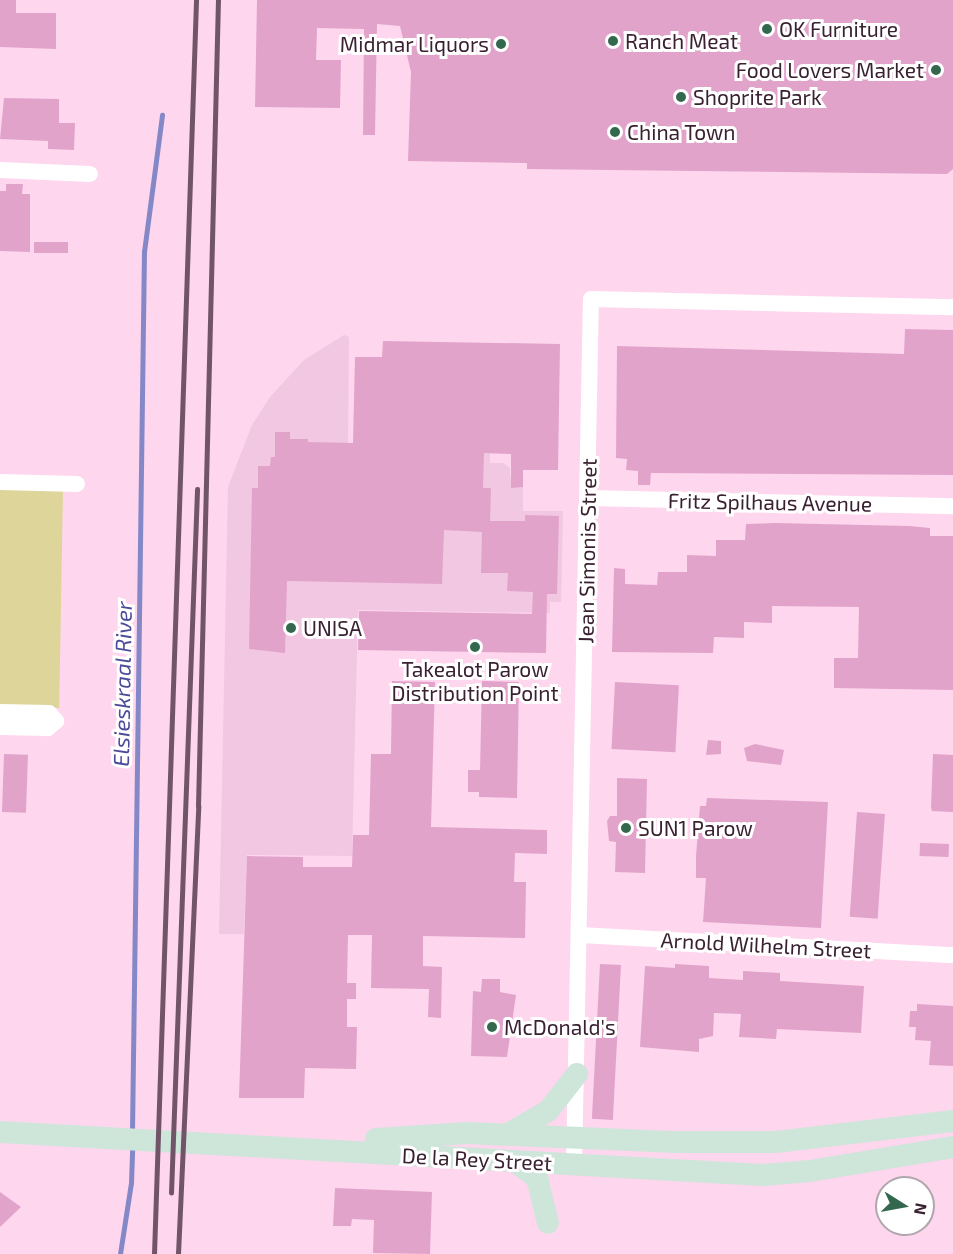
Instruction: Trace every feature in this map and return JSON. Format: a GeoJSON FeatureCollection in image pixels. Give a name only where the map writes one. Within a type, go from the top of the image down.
{"type":"FeatureCollection","features":[{"type":"Feature","properties":{"kind":"main road"},"geometry":{"type":"LineString","coordinates":[[508,1134],[548,1111],[577,1074]]}},
{"type":"Feature","properties":{"kind":"main road","name":"De la Rey Street"},"geometry":{"type":"LineString","coordinates":[[0,1118],[109,1131],[435,1156],[763,1175],[861,1164],[953,1147]]}},
{"type":"Feature","properties":{"kind":"main road","name":"De la Rey Street"},"geometry":{"type":"LineString","coordinates":[[0,1132],[109,1131],[398,1140],[467,1133],[676,1142],[776,1142],[953,1120]]}},
{"type":"Feature","properties":{"kind":"main road"},"geometry":{"type":"LineString","coordinates":[[676,1142],[713,1153],[750,1156],[841,1150],[861,1164]]}},
{"type":"Feature","properties":{"kind":"main road"},"geometry":{"type":"LineString","coordinates":[[514,1161],[537,1178],[548,1222]]}},
{"type":"Feature","properties":{"kind":"street"},"geometry":{"type":"LineString","coordinates":[[0,170],[90,174]]}},
{"type":"Feature","properties":{"kind":"street","name":"Jean Simonis Street"},"geometry":{"type":"LineString","coordinates":[[574,1165],[591,299],[953,307]]}},
{"type":"Feature","properties":{"kind":"street"},"geometry":{"type":"LineString","coordinates":[[0,482],[77,484]]}},
{"type":"Feature","properties":{"kind":"street","name":"Fritz Spilhaus Avenue"},"geometry":{"type":"LineString","coordinates":[[587,498],[953,506]]}},
{"type":"Feature","properties":{"kind":"street"},"geometry":{"type":"LineString","coordinates":[[0,712],[49,713],[56,721],[48,728],[0,727]]}},
{"type":"Feature","properties":{"kind":"street","name":"Arnold Wilhelm Street"},"geometry":{"type":"LineString","coordinates":[[580,935],[953,955]]}},
{"type":"Feature","properties":{"kind":"shaded area","name":"UNISA"},"geometry":{"type":"Polygon","coordinates":[[[344,335],[349,337],[348,443],[353,451],[490,453],[490,463],[503,463],[510,468],[510,477],[523,477],[523,511],[563,511],[561,602],[550,602],[550,613],[358,610],[352,856],[247,855],[244,934],[219,934],[228,487],[252,425],[270,397],[304,360],[344,335]]]}},
{"type":"Feature","properties":{"kind":"shaded area"},"geometry":{"type":"Polygon","coordinates":[[[0,489],[63,490],[59,708],[0,707],[0,489]]]}},
{"type":"Feature","properties":{"kind":"building"},"geometry":{"type":"Polygon","coordinates":[[[0,0],[16,0],[16,13],[56,13],[56,49],[0,47],[0,0]]]}},
{"type":"Feature","properties":{"kind":"building","name":"Shoprite Park"},"geometry":{"type":"Polygon","coordinates":[[[257,0],[953,0],[953,169],[947,174],[527,169],[527,163],[408,161],[411,72],[400,26],[377,24],[375,135],[363,135],[364,29],[317,28],[316,60],[341,60],[340,108],[255,107],[257,0]]]}},
{"type":"Feature","properties":{"kind":"building"},"geometry":{"type":"Polygon","coordinates":[[[4,98],[59,99],[59,123],[75,123],[74,150],[48,149],[48,141],[0,139],[4,98]]]}},
{"type":"Feature","properties":{"kind":"building"},"geometry":{"type":"Polygon","coordinates":[[[6,184],[23,184],[22,194],[30,194],[30,252],[0,251],[0,191],[6,191],[6,184]]]}},
{"type":"Feature","properties":{"kind":"building"},"geometry":{"type":"Polygon","coordinates":[[[34,242],[68,242],[68,253],[34,253],[34,242]]]}},
{"type":"Feature","properties":{"kind":"building"},"geometry":{"type":"Polygon","coordinates":[[[905,329],[953,330],[953,475],[651,473],[650,485],[638,485],[638,471],[626,470],[627,459],[616,458],[617,346],[904,354],[905,329]]]}},
{"type":"Feature","properties":{"kind":"building"},"geometry":{"type":"Polygon","coordinates":[[[383,341],[560,344],[558,470],[523,470],[523,487],[511,488],[511,454],[484,453],[483,488],[491,488],[490,521],[525,521],[525,515],[559,516],[557,594],[547,594],[546,653],[358,650],[359,611],[532,614],[533,592],[507,591],[508,573],[481,573],[482,532],[444,530],[442,584],[287,581],[285,653],[249,649],[252,488],[258,488],[258,466],[270,466],[271,457],[275,457],[275,432],[290,432],[290,439],[308,439],[308,442],[353,443],[355,357],[382,357],[383,341]]]}},
{"type":"Feature","properties":{"kind":"building"},"geometry":{"type":"Polygon","coordinates":[[[746,524],[909,526],[930,528],[930,536],[953,536],[953,690],[834,688],[834,658],[858,658],[859,607],[772,606],[772,623],[744,622],[744,638],[714,637],[713,653],[612,652],[614,568],[625,569],[625,584],[657,585],[658,572],[687,572],[687,555],[716,556],[716,540],[745,540],[746,524]]]}},
{"type":"Feature","properties":{"kind":"building"},"geometry":{"type":"Polygon","coordinates":[[[392,681],[435,682],[431,827],[547,830],[547,854],[515,853],[514,882],[526,882],[525,938],[423,936],[423,966],[442,967],[441,1018],[428,1017],[429,989],[371,988],[372,935],[348,935],[347,983],[356,983],[356,999],[347,999],[347,1027],[357,1027],[356,1069],[305,1068],[304,1098],[239,1098],[247,856],[303,857],[303,867],[352,867],[353,835],[369,835],[371,754],[391,754],[392,681]]]}},
{"type":"Feature","properties":{"kind":"building"},"geometry":{"type":"Polygon","coordinates":[[[482,681],[519,682],[517,798],[479,797],[479,792],[468,792],[468,770],[480,770],[482,681]]]}},
{"type":"Feature","properties":{"kind":"building"},"geometry":{"type":"Polygon","coordinates":[[[615,682],[679,685],[675,752],[611,749],[615,682]]]}},
{"type":"Feature","properties":{"kind":"building"},"geometry":{"type":"Polygon","coordinates":[[[708,740],[721,741],[721,754],[706,755],[708,740]]]}},
{"type":"Feature","properties":{"kind":"building"},"geometry":{"type":"Polygon","coordinates":[[[755,744],[784,750],[781,765],[747,761],[744,748],[755,744]]]}},
{"type":"Feature","properties":{"kind":"building"},"geometry":{"type":"Polygon","coordinates":[[[4,754],[28,755],[26,813],[2,812],[4,754]]]}},
{"type":"Feature","properties":{"kind":"building"},"geometry":{"type":"Polygon","coordinates":[[[933,754],[953,755],[953,812],[932,811],[933,754]]]}},
{"type":"Feature","properties":{"kind":"building","name":"SUN1 Parow"},"geometry":{"type":"Polygon","coordinates":[[[617,778],[647,779],[645,873],[615,872],[616,842],[609,841],[607,821],[610,816],[617,816],[617,778]]]}},
{"type":"Feature","properties":{"kind":"building"},"geometry":{"type":"Polygon","coordinates":[[[707,798],[828,802],[821,928],[703,922],[706,878],[696,878],[696,856],[700,806],[706,806],[707,798]]]}},
{"type":"Feature","properties":{"kind":"building"},"geometry":{"type":"Polygon","coordinates":[[[857,812],[885,814],[878,919],[850,917],[857,812]]]}},
{"type":"Feature","properties":{"kind":"building"},"geometry":{"type":"Polygon","coordinates":[[[920,843],[949,844],[949,857],[920,856],[920,843]]]}},
{"type":"Feature","properties":{"kind":"building"},"geometry":{"type":"Polygon","coordinates":[[[600,964],[621,965],[613,1120],[592,1119],[600,964]]]}},
{"type":"Feature","properties":{"kind":"building"},"geometry":{"type":"Polygon","coordinates":[[[675,964],[709,966],[709,978],[743,980],[743,971],[780,973],[780,981],[864,986],[861,1033],[777,1029],[776,1039],[739,1037],[741,1014],[714,1013],[713,1036],[699,1039],[699,1052],[640,1047],[645,966],[675,968],[675,964]]]}},
{"type":"Feature","properties":{"kind":"building"},"geometry":{"type":"Polygon","coordinates":[[[482,979],[500,979],[500,992],[516,995],[507,1057],[471,1056],[473,991],[481,992],[482,979]]]}},
{"type":"Feature","properties":{"kind":"building"},"geometry":{"type":"Polygon","coordinates":[[[917,1004],[953,1006],[953,1066],[929,1065],[931,1041],[915,1040],[916,1027],[909,1027],[910,1011],[917,1011],[917,1004]]]}},
{"type":"Feature","properties":{"kind":"building"},"geometry":{"type":"Polygon","coordinates":[[[335,1188],[432,1192],[430,1254],[373,1253],[374,1220],[352,1219],[351,1226],[333,1226],[335,1188]]]}},
{"type":"Feature","properties":{"kind":"building"},"geometry":{"type":"Polygon","coordinates":[[[0,1192],[21,1207],[0,1227],[0,1192]]]}},
{"type":"Feature","properties":{"kind":"waterway","name":"Elsieskraal River"},"geometry":{"type":"LineString","coordinates":[[132,1132],[144,252],[162,115]]}},
{"type":"Feature","properties":{"kind":"waterway","name":"Elsieskraal River"},"geometry":{"type":"LineString","coordinates":[[120,1254],[131,1183],[132,1147]]}},
{"type":"Feature","properties":{"kind":"railway"},"geometry":{"type":"LineString","coordinates":[[154,1254],[196,0]]}},
{"type":"Feature","properties":{"kind":"railway"},"geometry":{"type":"LineString","coordinates":[[178,1254],[198,806],[218,0]]}},
{"type":"Feature","properties":{"kind":"railway"},"geometry":{"type":"LineString","coordinates":[[171,1193],[197,489]]}},
{"type":"Feature","properties":{"kind":"place","name":"OK Furniture"},"geometry":{"type":"Point","coordinates":[767,29]}},
{"type":"Feature","properties":{"kind":"place","name":"Ranch Meat"},"geometry":{"type":"Point","coordinates":[613,41]}},
{"type":"Feature","properties":{"kind":"place","name":"Midmar Liquors"},"geometry":{"type":"Point","coordinates":[501,44]}},
{"type":"Feature","properties":{"kind":"place","name":"Food Lovers Market"},"geometry":{"type":"Point","coordinates":[936,70]}},
{"type":"Feature","properties":{"kind":"place","name":"Shoprite Park"},"geometry":{"type":"Point","coordinates":[681,97]}},
{"type":"Feature","properties":{"kind":"place","name":"China Town"},"geometry":{"type":"Point","coordinates":[615,132]}},
{"type":"Feature","properties":{"kind":"place","name":"UNISA"},"geometry":{"type":"Point","coordinates":[291,628]}},
{"type":"Feature","properties":{"kind":"place","name":"Takealot Parow Distribution Point"},"geometry":{"type":"Point","coordinates":[475,647]}},
{"type":"Feature","properties":{"kind":"place","name":"SUN1 Parow"},"geometry":{"type":"Point","coordinates":[626,828]}},
{"type":"Feature","properties":{"kind":"place","name":"McDonald's"},"geometry":{"type":"Point","coordinates":[492,1027]}}]}
